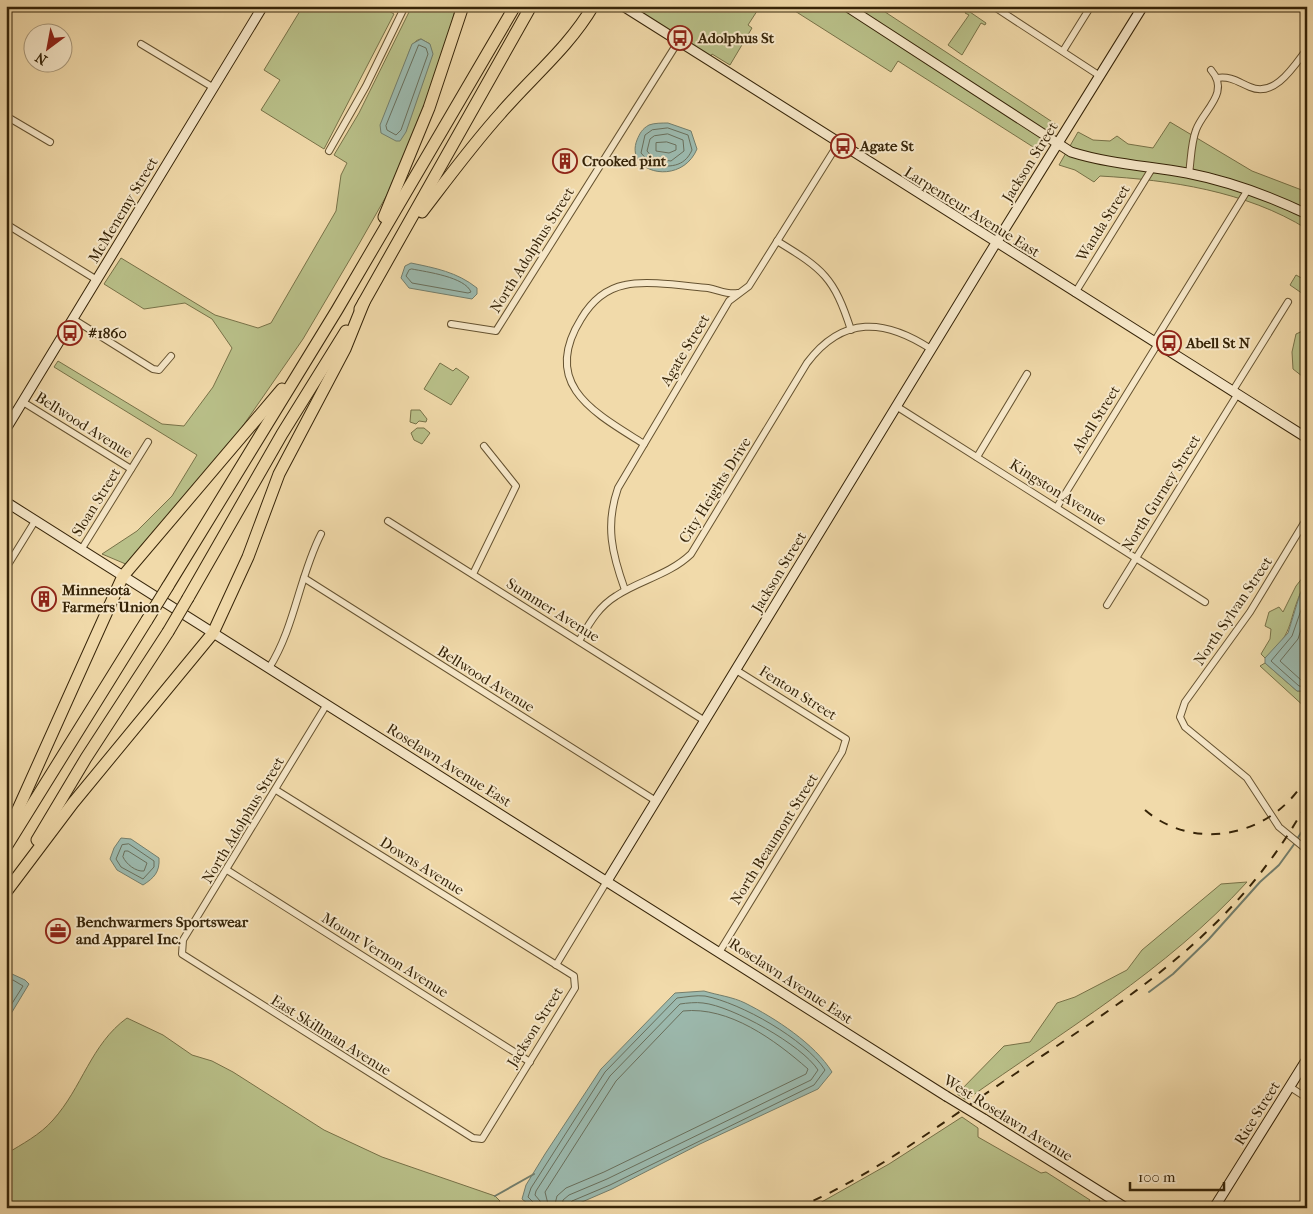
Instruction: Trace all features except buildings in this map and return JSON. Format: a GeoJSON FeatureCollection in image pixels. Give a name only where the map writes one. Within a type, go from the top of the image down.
{"type":"FeatureCollection","features":[{"type":"Feature","properties":{"kind":"highway"},"geometry":{"type":"LineString","coordinates":[[366,260],[430,108],[463,6]]}},
{"type":"Feature","properties":{"kind":"highway"},"geometry":{"type":"LineString","coordinates":[[6,847],[306,360],[515,6]]}},
{"type":"Feature","properties":{"kind":"highway"},"geometry":{"type":"LineString","coordinates":[[6,891],[86,758],[168,632],[282,434],[364,302],[531,6]]}},
{"type":"Feature","properties":{"kind":"highway"},"geometry":{"type":"LineString","coordinates":[[395,249],[462,158],[501,112],[573,36],[593,6]]}},
{"type":"Feature","properties":{"kind":"highway"},"geometry":{"type":"LineString","coordinates":[[6,891],[73,803],[213,633],[248,557],[279,474],[345,349],[364,302]]}},
{"type":"Feature","properties":{"kind":"highway"},"geometry":{"type":"LineString","coordinates":[[6,836],[124,576],[306,360]]}},
{"type":"Feature","properties":{"kind":"street"},"geometry":{"type":"LineString","coordinates":[[329,151],[366,86],[405,6]]}},
{"type":"Feature","properties":{"kind":"street","name":"Larpenteur Avenue East"},"geometry":{"type":"LineString","coordinates":[[623,6],[838,144],[1307,438]]}},
{"type":"Feature","properties":{"kind":"street"},"geometry":{"type":"LineString","coordinates":[[846,6],[1071,152],[1087,157],[1189,174],[1247,190],[1307,214]]}},
{"type":"Feature","properties":{"kind":"street"},"geometry":{"type":"LineString","coordinates":[[993,6],[1100,76]]}},
{"type":"Feature","properties":{"kind":"street"},"geometry":{"type":"LineString","coordinates":[[1063,51],[1091,6]]}},
{"type":"Feature","properties":{"kind":"street","name":"Jackson Street"},"geometry":{"type":"LineString","coordinates":[[473,1138],[478,1140],[484,1137],[576,985],[574,976],[556,964],[896,406],[1143,6]]}},
{"type":"Feature","properties":{"kind":"street","name":"McMenemy Street"},"geometry":{"type":"LineString","coordinates":[[6,429],[214,88],[261,7]]}},
{"type":"Feature","properties":{"kind":"street","name":"North Adolphus Street"},"geometry":{"type":"LineString","coordinates":[[451,324],[496,331],[678,42]]}},
{"type":"Feature","properties":{"kind":"street"},"geometry":{"type":"LineString","coordinates":[[141,44],[214,88]]}},
{"type":"Feature","properties":{"kind":"street"},"geometry":{"type":"LineString","coordinates":[[1217,78],[1230,78],[1256,89],[1268,88],[1285,77],[1307,49]]}},
{"type":"Feature","properties":{"kind":"street"},"geometry":{"type":"LineString","coordinates":[[1189,174],[1196,130],[1216,99],[1217,78],[1211,70]]}},
{"type":"Feature","properties":{"kind":"street"},"geometry":{"type":"LineString","coordinates":[[6,116],[50,142]]}},
{"type":"Feature","properties":{"kind":"street","name":"Agate Street"},"geometry":{"type":"LineString","coordinates":[[625,590],[611,546],[610,518],[618,488],[729,301],[749,286],[838,144]]}},
{"type":"Feature","properties":{"kind":"street","name":"Wanda Street"},"geometry":{"type":"LineString","coordinates":[[1075,293],[1153,167]]}},
{"type":"Feature","properties":{"kind":"street","name":"Abell Street"},"geometry":{"type":"LineString","coordinates":[[1057,507],[1247,190]]}},
{"type":"Feature","properties":{"kind":"street"},"geometry":{"type":"LineString","coordinates":[[6,224],[97,280]]}},
{"type":"Feature","properties":{"kind":"street"},"geometry":{"type":"LineString","coordinates":[[777,241],[811,262],[827,276],[839,295],[851,330],[873,327],[895,330],[931,349]]}},
{"type":"Feature","properties":{"kind":"street"},"geometry":{"type":"LineString","coordinates":[[644,444],[593,411],[574,388],[568,371],[568,353],[573,333],[581,319],[597,298],[606,291],[626,284],[710,288],[728,293],[740,292]]}},
{"type":"Feature","properties":{"kind":"street","name":"North Gurney Street"},"geometry":{"type":"LineString","coordinates":[[1107,605],[1288,302]]}},
{"type":"Feature","properties":{"kind":"street"},"geometry":{"type":"LineString","coordinates":[[73,319],[153,369],[159,370],[172,356]]}},
{"type":"Feature","properties":{"kind":"street","name":"City Heights Drive"},"geometry":{"type":"LineString","coordinates":[[579,642],[599,611],[625,590],[673,568],[691,554],[807,363],[822,346],[851,330]]}},
{"type":"Feature","properties":{"kind":"street"},"geometry":{"type":"LineString","coordinates":[[977,457],[1027,374]]}},
{"type":"Feature","properties":{"kind":"street","name":"Bellwood Avenue"},"geometry":{"type":"LineString","coordinates":[[23,402],[131,469]]}},
{"type":"Feature","properties":{"kind":"street","name":"Kingston Avenue"},"geometry":{"type":"LineString","coordinates":[[896,406],[1136,556],[1204,602]]}},
{"type":"Feature","properties":{"kind":"street","name":"Sloan Street"},"geometry":{"type":"LineString","coordinates":[[81,550],[148,442]]}},
{"type":"Feature","properties":{"kind":"street"},"geometry":{"type":"LineString","coordinates":[[473,574],[516,486],[484,446]]}},
{"type":"Feature","properties":{"kind":"street","name":"Roselawn Avenue East"},"geometry":{"type":"LineString","coordinates":[[6,502],[720,951],[875,1052]]}},
{"type":"Feature","properties":{"kind":"street","name":"North Sylvan Street"},"geometry":{"type":"LineString","coordinates":[[1307,518],[1250,612],[1185,702],[1180,717],[1185,727],[1247,778],[1279,827],[1307,850]]}},
{"type":"Feature","properties":{"kind":"street"},"geometry":{"type":"LineString","coordinates":[[6,568],[35,520]]}},
{"type":"Feature","properties":{"kind":"street","name":"Summer Avenue"},"geometry":{"type":"LineString","coordinates":[[388,521],[704,721]]}},
{"type":"Feature","properties":{"kind":"street"},"geometry":{"type":"LineString","coordinates":[[269,668],[283,644],[304,578],[321,534]]}},
{"type":"Feature","properties":{"kind":"street","name":"Bellwood Avenue"},"geometry":{"type":"LineString","coordinates":[[304,578],[656,801]]}},
{"type":"Feature","properties":{"kind":"street","name":"Fenton Street"},"geometry":{"type":"LineString","coordinates":[[736,670],[846,739]]}},
{"type":"Feature","properties":{"kind":"street","name":"North Adolphus Street"},"geometry":{"type":"LineString","coordinates":[[181,948],[183,940],[327,704]]}},
{"type":"Feature","properties":{"kind":"street","name":"North Beaumont Street"},"geometry":{"type":"LineString","coordinates":[[720,951],[842,752],[846,739]]}},
{"type":"Feature","properties":{"kind":"street","name":"Downs Avenue"},"geometry":{"type":"LineString","coordinates":[[276,790],[556,964]]}},
{"type":"Feature","properties":{"kind":"street","name":"Mount Vernon Avenue"},"geometry":{"type":"LineString","coordinates":[[227,870],[530,1062]]}},
{"type":"Feature","properties":{"kind":"street","name":"East Skillman Avenue"},"geometry":{"type":"LineString","coordinates":[[181,948],[182,954],[187,959],[473,1138]]}},
{"type":"Feature","properties":{"kind":"street","name":"West Roselawn Avenue"},"geometry":{"type":"LineString","coordinates":[[875,1052],[1126,1208]]}},
{"type":"Feature","properties":{"kind":"street","name":"Rice Street"},"geometry":{"type":"LineString","coordinates":[[1214,1208],[1307,1059]]}},
{"type":"Feature","properties":{"kind":"street"},"geometry":{"type":"LineString","coordinates":[[1290,1087],[1307,1098]]}},
{"type":"Feature","properties":{"kind":"green space"},"geometry":{"type":"Polygon","coordinates":[[[303,6],[380,6],[394,14],[324,149],[261,110],[280,80],[264,70],[303,6]]]}},
{"type":"Feature","properties":{"kind":"green space"},"geometry":{"type":"Polygon","coordinates":[[[412,6],[456,6],[443,58],[396,179],[303,339],[240,430],[128,565],[102,554],[137,531],[172,496],[197,455],[54,367],[58,361],[162,424],[184,426],[213,387],[232,348],[212,319],[185,303],[144,309],[104,284],[121,258],[215,315],[258,328],[271,323],[336,211],[341,175],[347,163],[334,155],[359,113],[412,6]],[[421,39],[417,40],[411,47],[404,69],[430,44],[421,39]]]}},
{"type":"Feature","properties":{"kind":"green space"},"geometry":{"type":"Polygon","coordinates":[[[623,6],[757,6],[759,8],[748,25],[752,28],[730,65],[712,54],[708,61],[623,6]]]}},
{"type":"Feature","properties":{"kind":"green space"},"geometry":{"type":"Polygon","coordinates":[[[787,6],[876,6],[1057,125],[1041,152],[898,61],[891,72],[787,6]]]}},
{"type":"Feature","properties":{"kind":"green space"},"geometry":{"type":"Polygon","coordinates":[[[967,10],[986,23],[985,25],[981,23],[962,55],[948,45],[969,15],[965,13],[967,10]]]}},
{"type":"Feature","properties":{"kind":"green space"},"geometry":{"type":"Polygon","coordinates":[[[1170,122],[1252,171],[1307,192],[1307,229],[1259,205],[1207,190],[1153,181],[1100,176],[1094,182],[1075,170],[1059,165],[1078,132],[1093,140],[1110,141],[1117,136],[1128,144],[1153,148],[1170,122]]]}},
{"type":"Feature","properties":{"kind":"green space"},"geometry":{"type":"Polygon","coordinates":[[[1296,275],[1307,281],[1306,296],[1290,285],[1296,275]]]}},
{"type":"Feature","properties":{"kind":"green space"},"geometry":{"type":"Polygon","coordinates":[[[1307,329],[1307,380],[1293,369],[1292,352],[1296,334],[1307,329]]]}},
{"type":"Feature","properties":{"kind":"green space"},"geometry":{"type":"Polygon","coordinates":[[[440,363],[453,371],[456,368],[469,377],[451,405],[424,389],[440,363]]]}},
{"type":"Feature","properties":{"kind":"green space"},"geometry":{"type":"Polygon","coordinates":[[[411,410],[420,410],[427,419],[426,422],[419,421],[416,424],[410,422],[411,410]]]}},
{"type":"Feature","properties":{"kind":"green space"},"geometry":{"type":"Polygon","coordinates":[[[417,428],[424,428],[430,433],[422,444],[414,440],[411,433],[417,428]]]}},
{"type":"Feature","properties":{"kind":"green space"},"geometry":{"type":"Polygon","coordinates":[[[1307,572],[1306,581],[1285,635],[1281,642],[1265,658],[1261,654],[1270,639],[1271,629],[1265,626],[1269,612],[1279,607],[1283,612],[1296,586],[1307,572]]]}},
{"type":"Feature","properties":{"kind":"green space"},"geometry":{"type":"Polygon","coordinates":[[[1265,663],[1297,691],[1307,691],[1307,709],[1260,666],[1265,663]]]}},
{"type":"Feature","properties":{"kind":"green space"},"geometry":{"type":"Polygon","coordinates":[[[1247,882],[1183,944],[1113,998],[966,1100],[957,1094],[1004,1046],[1030,1042],[1057,1003],[1075,997],[1127,970],[1142,950],[1221,884],[1247,882]]]}},
{"type":"Feature","properties":{"kind":"green space"},"geometry":{"type":"Polygon","coordinates":[[[127,1018],[163,1035],[192,1055],[212,1061],[233,1072],[324,1130],[382,1157],[495,1196],[500,1201],[495,1208],[6,1208],[6,1154],[37,1135],[53,1120],[72,1094],[104,1040],[127,1018]]]}},
{"type":"Feature","properties":{"kind":"green space"},"geometry":{"type":"Polygon","coordinates":[[[962,1117],[978,1128],[978,1137],[1041,1173],[1046,1172],[1090,1200],[1086,1208],[811,1208],[889,1164],[962,1117]]]}},
{"type":"Feature","properties":{"kind":"water"},"geometry":{"type":"Polygon","coordinates":[[[421,39],[430,44],[433,54],[406,132],[400,141],[396,141],[381,133],[380,125],[412,44],[421,39]]]}},
{"type":"Feature","properties":{"kind":"water"},"geometry":{"type":"Polygon","coordinates":[[[668,123],[691,131],[697,149],[689,161],[679,168],[668,172],[656,171],[646,167],[639,161],[635,151],[637,140],[642,131],[649,125],[668,123]]]}},
{"type":"Feature","properties":{"kind":"water"},"geometry":{"type":"Polygon","coordinates":[[[411,263],[454,274],[477,288],[477,294],[472,299],[409,288],[401,278],[405,266],[411,263]]]}},
{"type":"Feature","properties":{"kind":"water"},"geometry":{"type":"Polygon","coordinates":[[[1307,583],[1307,691],[1297,691],[1265,663],[1265,658],[1288,633],[1300,594],[1307,583]]]}},
{"type":"Feature","properties":{"kind":"water"},"geometry":{"type":"Polygon","coordinates":[[[121,838],[131,839],[159,858],[156,874],[143,885],[117,870],[110,859],[114,848],[121,838]]]}},
{"type":"Feature","properties":{"kind":"water"},"geometry":{"type":"Polygon","coordinates":[[[12,974],[29,984],[6,1022],[6,977],[12,974]]]}},
{"type":"Feature","properties":{"kind":"water"},"geometry":{"type":"Polygon","coordinates":[[[704,991],[740,1001],[769,1016],[805,1042],[832,1072],[818,1089],[700,1144],[612,1189],[568,1208],[533,1208],[522,1199],[526,1185],[601,1069],[675,993],[704,991]]]}},
{"type":"Feature","properties":{"kind":"waterway"},"geometry":{"type":"LineString","coordinates":[[1297,839],[1307,824]]}},
{"type":"Feature","properties":{"kind":"waterway"},"geometry":{"type":"LineString","coordinates":[[1149,992],[1173,974],[1209,939],[1260,882],[1279,865],[1295,843]]}},
{"type":"Feature","properties":{"kind":"waterway"},"geometry":{"type":"LineString","coordinates":[[495,1196],[534,1174]]}},
{"type":"Feature","properties":{"kind":"railway"},"geometry":{"type":"LineString","coordinates":[[1145,810],[1165,824],[1187,832],[1210,834],[1234,832],[1256,824],[1276,812],[1293,796],[1307,776]]}},
{"type":"Feature","properties":{"kind":"railway"},"geometry":{"type":"LineString","coordinates":[[797,1208],[849,1183],[898,1153],[1085,1027],[1168,965],[1207,931],[1243,894],[1277,851],[1307,803]]}},
{"type":"Feature","properties":{"kind":"place","name":"Adolphus St"},"geometry":{"type":"Point","coordinates":[680,38]}},
{"type":"Feature","properties":{"kind":"place","name":"Agate St"},"geometry":{"type":"Point","coordinates":[843,146]}},
{"type":"Feature","properties":{"kind":"place","name":"Crooked pint"},"geometry":{"type":"Point","coordinates":[565,161]}},
{"type":"Feature","properties":{"kind":"place","name":"#1860"},"geometry":{"type":"Point","coordinates":[70,333]}},
{"type":"Feature","properties":{"kind":"place","name":"Abell St N"},"geometry":{"type":"Point","coordinates":[1169,343]}},
{"type":"Feature","properties":{"kind":"place","name":"Minnesota Farmers Union"},"geometry":{"type":"Point","coordinates":[44,599]}},
{"type":"Feature","properties":{"kind":"place","name":"Benchwarmers Sportswear and Apparel Inc."},"geometry":{"type":"Point","coordinates":[58,931]}}]}
